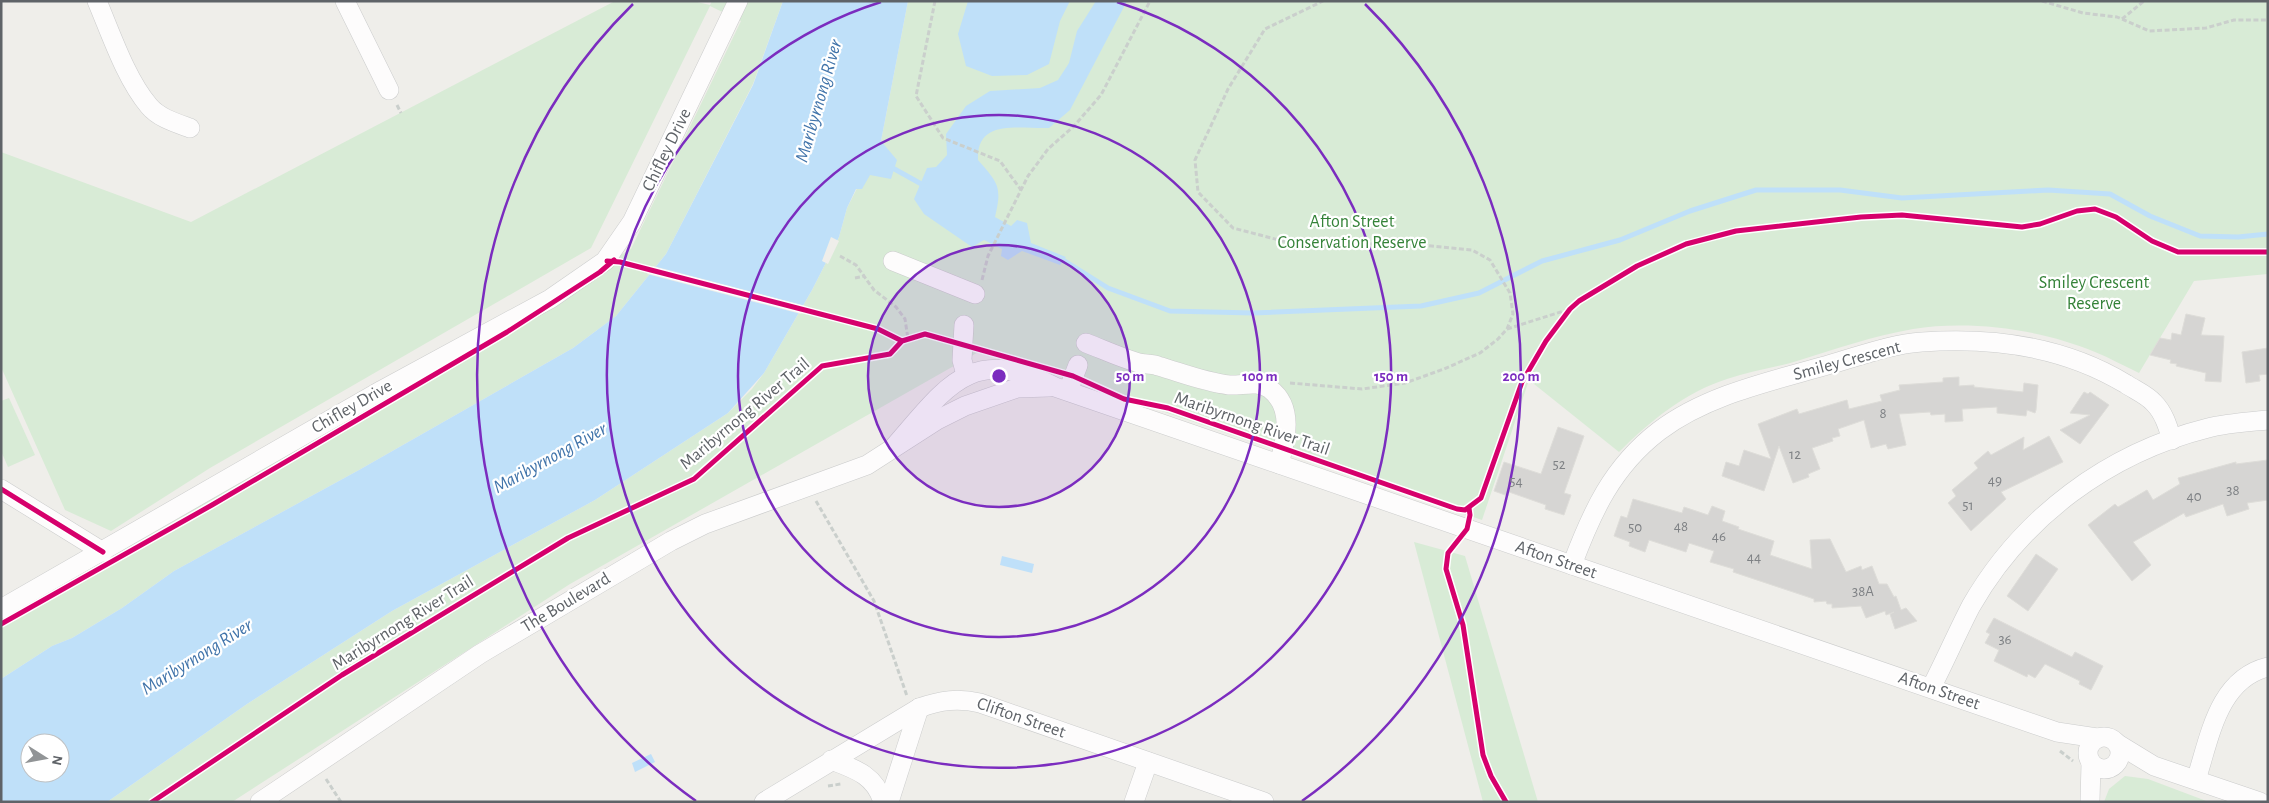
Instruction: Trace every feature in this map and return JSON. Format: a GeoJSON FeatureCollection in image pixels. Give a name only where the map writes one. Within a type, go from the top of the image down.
{"type":"FeatureCollection","features":[{"type":"Feature","properties":{"kind":"street"},"geometry":{"type":"LineString","coordinates":[[96,1],[129,74],[149,106],[166,119],[190,128]]}},
{"type":"Feature","properties":{"kind":"street"},"geometry":{"type":"LineString","coordinates":[[345,1],[389,90]]}},
{"type":"Feature","properties":{"kind":"street","name":"Chifley Drive"},"geometry":{"type":"LineString","coordinates":[[1,609],[103,552],[374,394],[550,299],[605,261],[632,222],[738,1]]}},
{"type":"Feature","properties":{"kind":"street"},"geometry":{"type":"LineString","coordinates":[[893,261],[975,294]]}},
{"type":"Feature","properties":{"kind":"street"},"geometry":{"type":"LineString","coordinates":[[964,325],[962,360],[966,375]]}},
{"type":"Feature","properties":{"kind":"street","name":"Smiley Crescent"},"geometry":{"type":"LineString","coordinates":[[1572,565],[1592,514],[1603,495],[1622,468],[1659,431],[1686,414],[1716,400],[1886,348],[1920,342],[1994,342],[2068,357],[2120,381],[2153,400],[2165,420],[2172,440]]}},
{"type":"Feature","properties":{"kind":"street"},"geometry":{"type":"LineString","coordinates":[[1086,343],[1134,362],[1150,363],[1197,379],[1232,385],[1262,385],[1275,394],[1287,418],[1286,434],[1279,464]]}},
{"type":"Feature","properties":{"kind":"street"},"geometry":{"type":"LineString","coordinates":[[1062,389],[1078,365]]}},
{"type":"Feature","properties":{"kind":"street","name":"The Boulevard"},"geometry":{"type":"LineString","coordinates":[[893,448],[940,396],[966,375],[1002,369],[1034,377],[1062,389]]}},
{"type":"Feature","properties":{"kind":"street","name":"The Boulevard"},"geometry":{"type":"LineString","coordinates":[[260,802],[480,654],[672,541],[705,524],[867,465],[937,420],[994,394],[1030,387],[1062,389]]}},
{"type":"Feature","properties":{"kind":"street","name":"Afton Street"},"geometry":{"type":"LineString","coordinates":[[1062,389],[1931,688],[2099,759]]}},
{"type":"Feature","properties":{"kind":"street"},"geometry":{"type":"LineString","coordinates":[[1931,688],[1971,606],[2007,554],[2030,528],[2079,486],[2129,456],[2172,440],[2206,429],[2268,420]]}},
{"type":"Feature","properties":{"kind":"street"},"geometry":{"type":"LineString","coordinates":[[1,489],[103,552]]}},
{"type":"Feature","properties":{"kind":"street"},"geometry":{"type":"LineString","coordinates":[[2196,780],[2223,703],[2231,688],[2245,676],[2268,667]]}},
{"type":"Feature","properties":{"kind":"street","name":"Clifton Street"},"geometry":{"type":"LineString","coordinates":[[764,802],[831,760],[913,702],[961,699],[980,703],[1264,802]]}},
{"type":"Feature","properties":{"kind":"street"},"geometry":{"type":"LineString","coordinates":[[889,802],[913,702]]}},
{"type":"Feature","properties":{"kind":"street","name":"Afton Street"},"geometry":{"type":"LineString","coordinates":[[2055,739],[2097,738],[2090,745],[2099,759]]}},
{"type":"Feature","properties":{"kind":"street"},"geometry":{"type":"LineString","coordinates":[[2089,801],[2099,759],[2154,766],[2260,802]]}},
{"type":"Feature","properties":{"kind":"street"},"geometry":{"type":"LineString","coordinates":[[831,760],[867,775],[879,788],[883,802]]}},
{"type":"Feature","properties":{"kind":"street"},"geometry":{"type":"LineString","coordinates":[[1134,802],[1148,762]]}},
{"type":"Feature","properties":{"kind":"path"},"geometry":{"type":"LineString","coordinates":[[935,1],[916,96],[943,138],[1000,161],[1021,190]]}},
{"type":"Feature","properties":{"kind":"path"},"geometry":{"type":"LineString","coordinates":[[975,294],[985,273],[988,256],[1028,176],[1048,149],[1074,126],[1101,95],[1150,1]]}},
{"type":"Feature","properties":{"kind":"path"},"geometry":{"type":"LineString","coordinates":[[1262,385],[1282,382],[1362,389],[1405,383],[1444,369],[1480,352],[1498,339],[1507,329],[1513,314],[1510,292],[1490,260],[1472,250],[1462,247],[1409,243],[1302,246],[1233,228],[1198,192],[1195,160],[1228,89],[1265,29],[1322,1]]}},
{"type":"Feature","properties":{"kind":"path"},"geometry":{"type":"LineString","coordinates":[[2042,1],[2083,13],[2122,20],[2149,31],[2206,28],[2234,20],[2268,20]]}},
{"type":"Feature","properties":{"kind":"path"},"geometry":{"type":"LineString","coordinates":[[2122,20],[2144,1]]}},
{"type":"Feature","properties":{"kind":"path"},"geometry":{"type":"LineString","coordinates":[[840,256],[856,265],[874,290],[896,307],[905,319],[905,340],[916,337]]}},
{"type":"Feature","properties":{"kind":"path"},"geometry":{"type":"LineString","coordinates":[[855,278],[865,276]]}},
{"type":"Feature","properties":{"kind":"path"},"geometry":{"type":"LineString","coordinates":[[1507,329],[1572,307]]}},
{"type":"Feature","properties":{"kind":"path"},"geometry":{"type":"LineString","coordinates":[[1565,316],[1572,307]]}},
{"type":"Feature","properties":{"kind":"path"},"geometry":{"type":"LineString","coordinates":[[814,497],[874,600],[913,702]]}},
{"type":"Feature","properties":{"kind":"path"},"geometry":{"type":"LineString","coordinates":[[2055,739],[2099,759]]}},
{"type":"Feature","properties":{"kind":"path"},"geometry":{"type":"LineString","coordinates":[[319,783],[334,773]]}},
{"type":"Feature","properties":{"kind":"path"},"geometry":{"type":"LineString","coordinates":[[326,778],[341,802]]}},
{"type":"Feature","properties":{"kind":"path"},"geometry":{"type":"LineString","coordinates":[[822,790],[828,785],[849,785]]}},
{"type":"Feature","properties":{"kind":"green space"},"geometry":{"type":"Polygon","coordinates":[[[615,1],[693,1],[710,5],[712,1],[783,1],[753,84],[666,254],[616,316],[573,348],[359,470],[174,571],[122,608],[72,638],[52,646],[1,679],[1,618],[164,527],[631,249],[741,21],[710,6],[591,248],[210,468],[111,531],[65,510],[1,367],[1,152],[191,222],[615,1]]]}},
{"type":"Feature","properties":{"kind":"green space","name":"Afton Street Conservation Reserve"},"geometry":{"type":"Polygon","coordinates":[[[908,1],[2268,1],[2268,274],[2194,281],[2139,373],[2101,354],[2052,337],[2029,332],[1981,326],[1935,326],[1913,329],[1869,339],[1736,376],[1712,385],[1682,400],[1655,419],[1619,452],[1529,380],[1482,520],[982,350],[570,584],[232,802],[107,802],[247,704],[392,611],[595,500],[728,413],[752,389],[764,373],[812,290],[839,237],[847,208],[881,141],[908,1]]]}},
{"type":"Feature","properties":{"kind":"green space"},"geometry":{"type":"Polygon","coordinates":[[[9,398],[35,455],[8,467],[1,451],[1,401],[9,398]]]}},
{"type":"Feature","properties":{"kind":"green space"},"geometry":{"type":"Polygon","coordinates":[[[1414,542],[1465,556],[1538,802],[1483,802],[1414,542]]]}},
{"type":"Feature","properties":{"kind":"green space"},"geometry":{"type":"Polygon","coordinates":[[[2125,776],[2148,779],[2209,802],[2104,802],[2109,789],[2125,776]]]}},
{"type":"Feature","properties":{"kind":"water","name":"Maribyrnong River"},"geometry":{"type":"Polygon","coordinates":[[[783,1],[908,1],[881,141],[897,160],[891,179],[870,175],[862,189],[856,189],[847,208],[839,237],[812,290],[764,373],[728,413],[595,500],[392,611],[247,704],[107,802],[1,802],[1,679],[52,646],[72,638],[122,608],[174,571],[359,470],[573,348],[616,316],[666,254],[753,85],[783,1]]]}},
{"type":"Feature","properties":{"kind":"water"},"geometry":{"type":"Polygon","coordinates":[[[968,1],[1070,1],[1060,21],[1049,64],[1027,75],[992,76],[966,66],[958,34],[968,1]]]}},
{"type":"Feature","properties":{"kind":"water"},"geometry":{"type":"Polygon","coordinates":[[[1096,1],[1127,1],[1070,110],[1049,128],[1013,127],[992,132],[984,137],[979,147],[978,160],[997,186],[998,199],[995,217],[1011,226],[1017,220],[1027,223],[1031,243],[1066,257],[1060,265],[1022,251],[1008,260],[1001,256],[1002,249],[984,240],[972,247],[924,214],[914,199],[927,168],[936,167],[947,155],[946,134],[966,106],[990,91],[1040,88],[1058,80],[1069,63],[1077,31],[1096,1]]]}},
{"type":"Feature","properties":{"kind":"water"},"geometry":{"type":"Polygon","coordinates":[[[1002,556],[1034,564],[1032,573],[1000,565],[1002,556]]]}},
{"type":"Feature","properties":{"kind":"water"},"geometry":{"type":"Polygon","coordinates":[[[651,754],[655,762],[635,772],[632,763],[651,754]]]}},
{"type":"Feature","properties":{"kind":"pier"},"geometry":{"type":"Polygon","coordinates":[[[831,237],[839,241],[828,264],[822,261],[831,237]]]}},
{"type":"Feature","properties":{"kind":"pier"},"geometry":{"type":"Polygon","coordinates":[[[653,266],[806,306],[801,314],[647,274],[653,266]]]}},
{"type":"Feature","properties":{"kind":"building"},"geometry":{"type":"Polygon","coordinates":[[[2186,314],[2205,318],[2201,335],[2224,336],[2221,382],[2205,381],[2206,373],[2176,366],[2177,364],[2170,363],[2171,360],[2150,355],[2160,338],[2171,340],[2172,333],[2181,335],[2186,314]]]}},
{"type":"Feature","properties":{"kind":"building"},"geometry":{"type":"Polygon","coordinates":[[[2268,348],[2268,374],[2259,375],[2260,381],[2246,383],[2242,352],[2268,348]]]}},
{"type":"Feature","properties":{"kind":"building"},"geometry":{"type":"Polygon","coordinates":[[[1959,377],[1959,386],[1974,385],[1974,387],[2023,392],[2024,383],[2038,385],[2035,413],[2027,410],[2026,416],[1997,413],[1997,407],[1962,409],[1963,421],[1945,422],[1945,414],[1931,415],[1930,412],[1899,414],[1906,445],[1888,449],[1886,444],[1871,448],[1864,420],[1838,429],[1840,436],[1832,438],[1833,441],[1812,448],[1820,469],[1808,474],[1809,477],[1793,483],[1779,446],[1764,491],[1722,476],[1726,462],[1739,466],[1744,450],[1771,459],[1758,424],[1797,409],[1799,414],[1847,400],[1849,409],[1882,401],[1880,395],[1900,390],[1899,385],[1943,382],[1943,378],[1959,377]]]}},
{"type":"Feature","properties":{"kind":"building"},"geometry":{"type":"Polygon","coordinates":[[[2084,392],[2088,394],[2090,392],[2109,405],[2080,444],[2060,430],[2090,415],[2070,413],[2084,392]]]}},
{"type":"Feature","properties":{"kind":"building"},"geometry":{"type":"Polygon","coordinates":[[[1558,427],[1584,436],[1564,493],[1571,495],[1564,515],[1545,509],[1546,505],[1509,492],[1508,496],[1494,491],[1504,462],[1541,474],[1558,427]]]}},
{"type":"Feature","properties":{"kind":"building"},"geometry":{"type":"Polygon","coordinates":[[[2049,436],[2063,462],[2001,492],[2006,499],[1971,531],[1948,503],[1956,496],[1952,490],[1978,468],[1974,463],[1988,451],[1991,455],[2024,437],[2023,450],[2049,436]]]}},
{"type":"Feature","properties":{"kind":"building"},"geometry":{"type":"Polygon","coordinates":[[[2268,460],[2268,500],[2247,503],[2249,509],[2227,516],[2223,504],[2186,517],[2184,513],[2133,542],[2151,565],[2132,581],[2088,525],[2115,504],[2118,507],[2147,490],[2153,500],[2180,484],[2178,478],[2236,462],[2236,464],[2268,460]]]}},
{"type":"Feature","properties":{"kind":"building"},"geometry":{"type":"Polygon","coordinates":[[[1633,499],[1682,513],[1684,507],[1708,515],[1712,506],[1725,511],[1722,521],[1739,527],[1738,529],[1774,541],[1770,555],[1812,569],[1810,540],[1830,539],[1846,572],[1861,566],[1862,570],[1872,566],[1879,584],[1887,584],[1894,597],[1896,596],[1901,610],[1906,608],[1917,621],[1895,629],[1890,614],[1894,612],[1886,615],[1885,611],[1866,618],[1861,606],[1832,608],[1832,604],[1827,604],[1826,601],[1814,602],[1814,599],[1733,572],[1734,569],[1710,562],[1714,551],[1689,543],[1686,552],[1649,540],[1645,552],[1629,546],[1630,542],[1614,536],[1621,516],[1627,518],[1633,499]]]}},
{"type":"Feature","properties":{"kind":"building"},"geometry":{"type":"Polygon","coordinates":[[[2036,554],[2058,569],[2028,611],[2007,596],[2036,554]]]}},
{"type":"Feature","properties":{"kind":"building"},"geometry":{"type":"Polygon","coordinates":[[[1994,618],[2072,657],[2075,652],[2103,666],[2091,690],[2079,684],[2080,681],[2045,664],[2035,678],[2028,674],[2027,677],[1994,661],[1999,650],[1985,643],[1990,634],[1986,632],[1994,618]]]}},
{"type":"Feature","properties":{"kind":"waterway"},"geometry":{"type":"LineString","coordinates":[[889,166],[925,186]]}},
{"type":"Feature","properties":{"kind":"waterway"},"geometry":{"type":"LineString","coordinates":[[1060,258],[1108,288],[1170,311],[1253,313],[1421,306],[1479,293],[1542,261],[1620,240],[1690,211],[1756,190],[1840,190],[1902,198],[2048,190],[2110,194],[2150,216],[2200,236],[2238,237],[2268,234]]}},
{"type":"Feature","properties":{"kind":"cycle path","name":"Maribyrnong River Trail"},"geometry":{"type":"LineString","coordinates":[[152,802],[342,675],[568,538],[694,479],[822,366],[890,354],[902,341],[925,334],[1073,376],[1124,399],[1168,408],[1457,509],[1465,510],[1481,498],[1522,382],[1546,341],[1570,309],[1579,301],[1637,266],[1686,244],[1736,231],[1861,217],[1902,215],[2022,227],[2040,224],[2077,211],[2095,209],[2116,217],[2152,241],[2178,252],[2268,252]]}},
{"type":"Feature","properties":{"kind":"cycle path"},"geometry":{"type":"LineString","coordinates":[[1,624],[212,505],[507,332],[600,272],[614,260]]}},
{"type":"Feature","properties":{"kind":"cycle path"},"geometry":{"type":"LineString","coordinates":[[607,261],[620,262],[878,329],[902,341]]}},
{"type":"Feature","properties":{"kind":"cycle path"},"geometry":{"type":"LineString","coordinates":[[1,489],[103,552]]}},
{"type":"Feature","properties":{"kind":"cycle path"},"geometry":{"type":"LineString","coordinates":[[1469,508],[1470,515],[1467,529],[1448,553],[1446,569],[1463,625],[1483,755],[1491,776],[1506,802]]}},
{"type":"Feature","properties":{"kind":"park label","name":"Smiley Crescent Reserve"},"geometry":{"type":"Point","coordinates":[2094,293]}}]}
